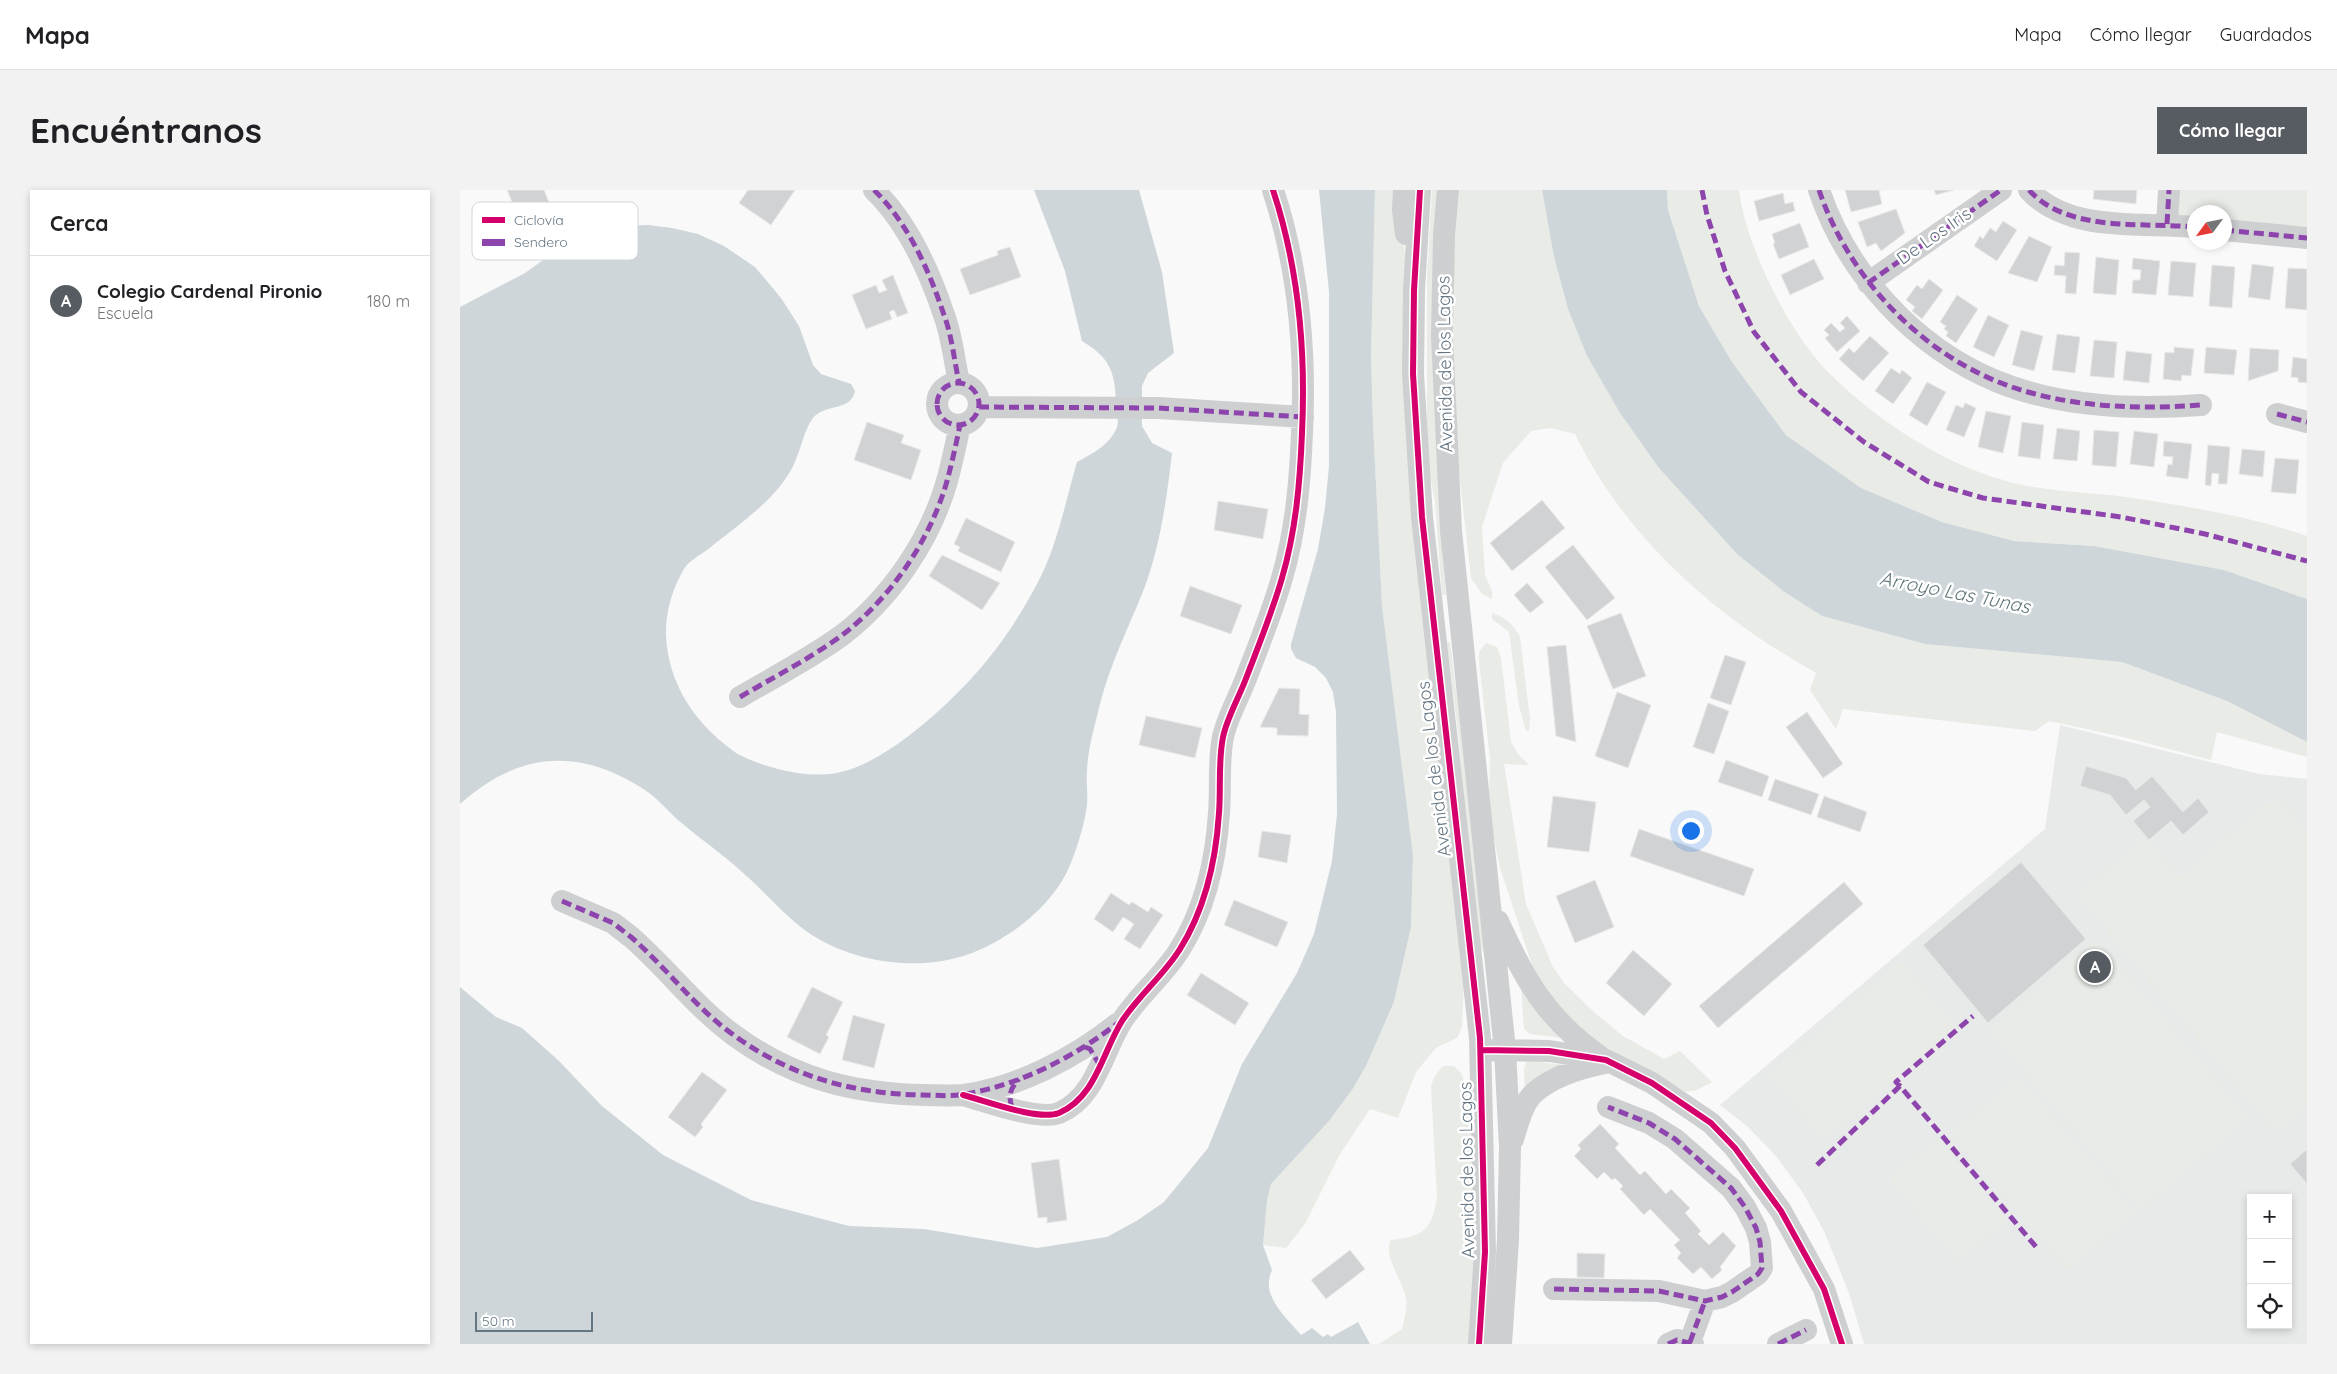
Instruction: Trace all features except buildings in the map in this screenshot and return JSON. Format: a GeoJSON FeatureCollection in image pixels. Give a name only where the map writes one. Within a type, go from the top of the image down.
{"type":"FeatureCollection","features":[{"type":"Feature","properties":{"kind":"street"},"geometry":{"type":"LineString","coordinates":[[874,190],[887,202],[905,226],[931,282],[945,316],[959,382]]}},
{"type":"Feature","properties":{"kind":"street"},"geometry":{"type":"LineString","coordinates":[[562,901],[613,923],[651,954],[694,1000],[734,1036],[801,1074],[865,1091],[894,1094],[963,1095],[1035,1114],[1055,1114],[1072,1106],[1083,1097],[1092,1083],[1099,1064],[1124,1018],[1180,949],[1193,926],[1213,862],[1220,814],[1224,737],[1265,630],[1282,578],[1295,526],[1300,481],[1303,417],[1302,334],[1292,259],[1273,190]]}},
{"type":"Feature","properties":{"kind":"street"},"geometry":{"type":"LineString","coordinates":[[1404,190],[1403,210],[1414,290]]}},
{"type":"Feature","properties":{"kind":"street","name":"Avenida de los Lagos"},"geometry":{"type":"LineString","coordinates":[[1420,190],[1414,290],[1413,374],[1422,517],[1481,1050],[1485,1252],[1479,1344]]}},
{"type":"Feature","properties":{"kind":"street","name":"Avenida de los Lagos"},"geometry":{"type":"LineString","coordinates":[[1448,190],[1444,236],[1442,336],[1451,531],[1505,1050],[1510,1146],[1508,1240],[1501,1344]]}},
{"type":"Feature","properties":{"kind":"street"},"geometry":{"type":"LineString","coordinates":[[1818,190],[1828,218],[1846,253],[1868,282],[1923,337],[1960,363],[1996,381],[2034,394],[2077,402],[2161,408],[2201,405]]}},
{"type":"Feature","properties":{"kind":"street","name":"De Los Iris"},"geometry":{"type":"LineString","coordinates":[[1868,282],[2001,190]]}},
{"type":"Feature","properties":{"kind":"street"},"geometry":{"type":"LineString","coordinates":[[2029,190],[2047,206],[2064,215],[2084,221],[2187,226]]}},
{"type":"Feature","properties":{"kind":"street"},"geometry":{"type":"LineString","coordinates":[[2168,224],[2169,190]]}},
{"type":"Feature","properties":{"kind":"street"},"geometry":{"type":"LineString","coordinates":[[2232,231],[2307,238]]}},
{"type":"Feature","properties":{"kind":"street"},"geometry":{"type":"LineString","coordinates":[[959,382],[972,388],[976,393],[979,407],[972,419],[960,425],[952,425],[940,417],[936,404],[940,391],[946,386],[959,382]]}},
{"type":"Feature","properties":{"kind":"street"},"geometry":{"type":"LineString","coordinates":[[979,407],[1158,408],[1303,417]]}},
{"type":"Feature","properties":{"kind":"street"},"geometry":{"type":"LineString","coordinates":[[2277,414],[2307,422]]}},
{"type":"Feature","properties":{"kind":"street"},"geometry":{"type":"LineString","coordinates":[[740,697],[808,658],[842,635],[868,613],[894,584],[928,528],[943,492],[960,425]]}},
{"type":"Feature","properties":{"kind":"street"},"geometry":{"type":"LineString","coordinates":[[1489,902],[1516,960],[1552,1015],[1575,1039],[1608,1061],[1696,1110],[1735,1148],[1781,1210],[1806,1253],[1824,1289],[1842,1344]]}},
{"type":"Feature","properties":{"kind":"street"},"geometry":{"type":"LineString","coordinates":[[963,1095],[996,1087],[1054,1064],[1084,1047],[1124,1018]]}},
{"type":"Feature","properties":{"kind":"street"},"geometry":{"type":"LineString","coordinates":[[1084,1047],[1090,1049],[1099,1064]]}},
{"type":"Feature","properties":{"kind":"street"},"geometry":{"type":"LineString","coordinates":[[1481,1050],[1549,1051],[1608,1061]]}},
{"type":"Feature","properties":{"kind":"street"},"geometry":{"type":"LineString","coordinates":[[1510,1146],[1521,1115],[1533,1094],[1560,1076],[1608,1061]]}},
{"type":"Feature","properties":{"kind":"street"},"geometry":{"type":"LineString","coordinates":[[1012,1108],[1009,1098],[1011,1088],[1021,1078]]}},
{"type":"Feature","properties":{"kind":"street"},"geometry":{"type":"LineString","coordinates":[[1554,1289],[1659,1291],[1705,1301],[1722,1298],[1758,1274],[1762,1260],[1756,1228],[1745,1207],[1730,1188],[1675,1139],[1650,1123],[1608,1107]]}},
{"type":"Feature","properties":{"kind":"street"},"geometry":{"type":"LineString","coordinates":[[1684,1343],[1705,1301]]}},
{"type":"Feature","properties":{"kind":"street"},"geometry":{"type":"LineString","coordinates":[[1778,1344],[1806,1330]]}},
{"type":"Feature","properties":{"kind":"shaded area"},"geometry":{"type":"Polygon","coordinates":[[[1375,190],[1402,190],[1402,221],[1464,975],[1462,1027],[1457,1038],[1436,1048],[1416,1072],[1398,1118],[1370,1109],[1340,1154],[1305,1224],[1286,1248],[1263,1245],[1267,1201],[1271,1184],[1329,1121],[1352,1090],[1366,1066],[1394,1002],[1411,927],[1413,855],[1382,606],[1373,424],[1371,357],[1375,190]]]}},
{"type":"Feature","properties":{"kind":"shaded area"},"geometry":{"type":"Polygon","coordinates":[[[1432,190],[1440,190],[1435,342],[1439,494],[1446,595],[1442,595],[1435,502],[1427,458],[1427,277],[1432,190]]]}},
{"type":"Feature","properties":{"kind":"shaded area"},"geometry":{"type":"Polygon","coordinates":[[[1459,190],[1542,190],[1554,257],[1568,309],[1587,356],[1620,413],[1658,467],[1738,555],[1783,591],[1822,616],[1925,644],[2122,662],[2227,701],[2307,742],[2307,757],[2217,732],[2211,760],[2123,737],[2049,721],[2035,731],[1843,709],[1836,729],[1810,690],[1816,673],[1743,627],[1677,572],[1647,541],[1620,508],[1596,472],[1575,434],[1550,428],[1531,431],[1503,463],[1482,527],[1485,575],[1492,591],[1492,599],[1482,594],[1471,578],[1453,418],[1454,248],[1459,190]]]}},
{"type":"Feature","properties":{"kind":"shaded area"},"geometry":{"type":"Polygon","coordinates":[[[1667,190],[1739,190],[1750,237],[1760,262],[1785,313],[1799,336],[1830,374],[1888,423],[1955,462],[2003,480],[2033,487],[2126,497],[2194,508],[2240,517],[2307,536],[2307,599],[2224,570],[2094,546],[2014,541],[1942,522],[1861,488],[1786,435],[1732,362],[1699,306],[1668,210],[1667,190]]]}},
{"type":"Feature","properties":{"kind":"shaded area"},"geometry":{"type":"Polygon","coordinates":[[[2175,190],[2307,190],[2307,231],[2232,225],[2232,205],[2187,205],[2187,221],[2173,220],[2175,190]]]}},
{"type":"Feature","properties":{"kind":"shaded area"},"geometry":{"type":"Polygon","coordinates":[[[1492,613],[1509,622],[1520,637],[1530,719],[1529,731],[1526,731],[1519,706],[1509,632],[1492,619],[1492,613]]]}},
{"type":"Feature","properties":{"kind":"shaded area"},"geometry":{"type":"Polygon","coordinates":[[[1447,642],[1450,642],[1474,828],[1487,966],[1476,928],[1466,843],[1459,741],[1447,642]]]}},
{"type":"Feature","properties":{"kind":"shaded area"},"geometry":{"type":"Polygon","coordinates":[[[1486,643],[1497,647],[1501,658],[1511,742],[1518,754],[1529,765],[1504,764],[1526,904],[1553,967],[1565,984],[1595,1013],[1623,1036],[1664,1059],[1680,1051],[1712,1082],[1697,1090],[1686,1092],[1622,1058],[1587,1034],[1548,994],[1532,965],[1500,868],[1493,833],[1489,804],[1490,758],[1479,661],[1479,652],[1486,643]]]}},
{"type":"Feature","properties":{"kind":"shaded area"},"geometry":{"type":"Polygon","coordinates":[[[2060,725],[2259,774],[2307,779],[2307,1344],[1864,1344],[1849,1293],[1824,1231],[1803,1193],[1776,1156],[1748,1127],[1720,1105],[2045,829],[2060,725]]]}},
{"type":"Feature","properties":{"kind":"shaded area"},"geometry":{"type":"Polygon","coordinates":[[[2282,801],[2307,832],[2307,1106],[2276,1132],[2077,895],[2145,838],[2179,877],[2269,802],[2282,801]]]}},
{"type":"Feature","properties":{"kind":"shaded area"},"geometry":{"type":"Polygon","coordinates":[[[2096,939],[2248,1118],[2141,1209],[1989,1030],[2096,939]]]}},
{"type":"Feature","properties":{"kind":"shaded area"},"geometry":{"type":"Polygon","coordinates":[[[1900,961],[1956,1026],[1825,1140],[1768,1076],[1900,961]]]}},
{"type":"Feature","properties":{"kind":"shaded area"},"geometry":{"type":"Polygon","coordinates":[[[1521,987],[1570,1039],[1530,1034],[1524,1029],[1521,987]]]}},
{"type":"Feature","properties":{"kind":"shaded area"},"geometry":{"type":"Polygon","coordinates":[[[1527,1061],[1566,1065],[1525,1099],[1524,1068],[1527,1061]]]}},
{"type":"Feature","properties":{"kind":"shaded area"},"geometry":{"type":"Polygon","coordinates":[[[1443,1066],[1454,1066],[1462,1074],[1475,1131],[1477,1248],[1470,1344],[1379,1344],[1402,1329],[1406,1310],[1404,1291],[1389,1253],[1391,1240],[1411,1237],[1424,1230],[1429,1224],[1435,1208],[1437,1197],[1431,1087],[1434,1077],[1443,1066]]]}},
{"type":"Feature","properties":{"kind":"shaded area"},"geometry":{"type":"Polygon","coordinates":[[[2018,1076],[2136,1212],[2069,1271],[1951,1134],[2018,1076]]]}},
{"type":"Feature","properties":{"kind":"shaded area"},"geometry":{"type":"Polygon","coordinates":[[[1937,1139],[2007,1220],[1958,1262],[1889,1179],[1937,1139]]]}},
{"type":"Feature","properties":{"kind":"water"},"geometry":{"type":"Polygon","coordinates":[[[1034,190],[1139,190],[1162,272],[1174,353],[1148,373],[1142,386],[1142,426],[1152,443],[1172,453],[1159,539],[1150,573],[1113,662],[1095,723],[1088,762],[1087,805],[1076,848],[1067,872],[1059,885],[1039,910],[1027,921],[986,947],[952,959],[908,963],[865,957],[844,951],[806,931],[743,873],[679,821],[660,802],[645,790],[621,776],[597,767],[573,762],[550,761],[527,765],[505,773],[482,786],[460,804],[460,307],[525,273],[543,260],[638,260],[638,225],[672,228],[698,234],[724,246],[755,267],[781,298],[799,326],[813,365],[821,374],[851,384],[855,391],[853,398],[843,405],[818,413],[813,418],[807,428],[792,469],[765,503],[686,566],[673,592],[668,609],[666,627],[668,653],[678,685],[685,700],[695,714],[718,739],[732,750],[754,761],[786,771],[817,775],[833,774],[860,766],[901,742],[941,709],[975,675],[1014,623],[1044,570],[1060,524],[1077,462],[1106,443],[1117,427],[1118,416],[1112,374],[1099,353],[1082,341],[1065,271],[1034,190]]]}},
{"type":"Feature","properties":{"kind":"water"},"geometry":{"type":"Polygon","coordinates":[[[1319,190],[1375,190],[1371,357],[1373,424],[1382,606],[1413,855],[1411,927],[1394,1002],[1366,1066],[1352,1090],[1329,1121],[1271,1184],[1267,1201],[1263,1245],[1272,1270],[1269,1288],[1272,1297],[1282,1313],[1301,1335],[1312,1328],[1323,1337],[1328,1334],[1331,1337],[1358,1322],[1370,1344],[460,1344],[460,987],[496,1017],[522,1028],[558,1060],[602,1106],[663,1155],[751,1200],[849,1226],[924,1229],[1037,1248],[1107,1237],[1138,1220],[1164,1202],[1208,1148],[1242,1064],[1297,973],[1314,934],[1332,861],[1337,814],[1336,712],[1333,692],[1326,678],[1315,667],[1296,658],[1291,649],[1318,549],[1325,508],[1329,466],[1329,292],[1319,190]]]}},
{"type":"Feature","properties":{"kind":"water","name":"Arroyo Las Tunas"},"geometry":{"type":"Polygon","coordinates":[[[1542,190],[1667,190],[1668,210],[1699,306],[1732,362],[1786,435],[1861,488],[1942,522],[2014,541],[2094,546],[2224,570],[2307,599],[2307,742],[2227,701],[2122,662],[1925,644],[1822,616],[1783,591],[1738,555],[1658,467],[1620,413],[1587,356],[1568,309],[1554,257],[1542,190]]]}},
{"type":"Feature","properties":{"kind":"marked path"},"geometry":{"type":"LineString","coordinates":[[874,190],[897,217],[924,264],[947,323],[959,382]]}},
{"type":"Feature","properties":{"kind":"marked path"},"geometry":{"type":"LineString","coordinates":[[1702,190],[1707,215],[1725,271],[1754,332],[1801,392],[1864,442],[1929,482],[1983,498],[2121,517],[2205,534],[2307,561]]}},
{"type":"Feature","properties":{"kind":"marked path"},"geometry":{"type":"LineString","coordinates":[[1819,190],[1831,221],[1847,250],[1887,304],[1911,328],[1966,366],[1996,381],[2020,390],[2071,401],[2097,405],[2150,407],[2201,405]]}},
{"type":"Feature","properties":{"kind":"marked path"},"geometry":{"type":"LineString","coordinates":[[1868,283],[2001,190]]}},
{"type":"Feature","properties":{"kind":"marked path"},"geometry":{"type":"LineString","coordinates":[[2029,190],[2045,204],[2064,213],[2084,219],[2106,223],[2187,227]]}},
{"type":"Feature","properties":{"kind":"marked path"},"geometry":{"type":"LineString","coordinates":[[2167,224],[2169,190]]}},
{"type":"Feature","properties":{"kind":"marked path"},"geometry":{"type":"LineString","coordinates":[[2232,231],[2307,238]]}},
{"type":"Feature","properties":{"kind":"marked path"},"geometry":{"type":"LineString","coordinates":[[962,383],[970,386],[976,392],[979,404],[976,416],[970,422],[954,425],[946,422],[940,416],[937,400],[940,392],[946,386],[962,383]]}},
{"type":"Feature","properties":{"kind":"marked path"},"geometry":{"type":"LineString","coordinates":[[979,407],[1158,408],[1303,417]]}},
{"type":"Feature","properties":{"kind":"marked path"},"geometry":{"type":"LineString","coordinates":[[2277,414],[2307,422]]}},
{"type":"Feature","properties":{"kind":"marked path"},"geometry":{"type":"LineString","coordinates":[[740,697],[841,636],[876,605],[892,587],[919,547],[940,503],[949,474],[960,425]]}},
{"type":"Feature","properties":{"kind":"marked path"},"geometry":{"type":"LineString","coordinates":[[562,901],[613,923],[631,937],[707,1014],[735,1036],[757,1050],[801,1072],[824,1081],[848,1087],[897,1094],[944,1096],[986,1090],[1026,1077],[1046,1068],[1083,1047],[1118,1023]]}},
{"type":"Feature","properties":{"kind":"marked path"},"geometry":{"type":"LineString","coordinates":[[1900,1086],[1896,1082],[1973,1016]]}},
{"type":"Feature","properties":{"kind":"marked path"},"geometry":{"type":"LineString","coordinates":[[1085,1047],[1090,1049],[1099,1064]]}},
{"type":"Feature","properties":{"kind":"marked path"},"geometry":{"type":"LineString","coordinates":[[1012,1108],[1011,1092],[1019,1079]]}},
{"type":"Feature","properties":{"kind":"marked path"},"geometry":{"type":"LineString","coordinates":[[1817,1165],[1900,1086],[2037,1248]]}},
{"type":"Feature","properties":{"kind":"marked path"},"geometry":{"type":"LineString","coordinates":[[1554,1289],[1659,1291],[1705,1301],[1722,1297],[1732,1292],[1758,1274],[1762,1268],[1760,1242],[1756,1228],[1745,1207],[1731,1188],[1675,1139],[1649,1123],[1608,1107]]}},
{"type":"Feature","properties":{"kind":"marked path"},"geometry":{"type":"LineString","coordinates":[[1690,1342],[1705,1301]]}},
{"type":"Feature","properties":{"kind":"marked path"},"geometry":{"type":"LineString","coordinates":[[1778,1344],[1806,1330]]}},
{"type":"Feature","properties":{"kind":"marked path"},"geometry":{"type":"LineString","coordinates":[[1668,1344],[1677,1340],[1693,1344]]}},
{"type":"Feature","properties":{"kind":"cycle path"},"geometry":{"type":"LineString","coordinates":[[963,1095],[1012,1109],[1038,1114],[1050,1115],[1059,1113],[1072,1106],[1090,1085],[1122,1021],[1136,1002],[1167,968],[1180,949],[1189,934],[1203,901],[1215,848],[1220,804],[1223,737],[1265,630],[1278,591],[1291,542],[1298,488],[1303,402],[1299,310],[1289,250],[1273,190]]}},
{"type":"Feature","properties":{"kind":"cycle path"},"geometry":{"type":"LineString","coordinates":[[1420,190],[1414,290],[1413,374],[1422,517],[1480,1038],[1485,1252],[1479,1344]]}},
{"type":"Feature","properties":{"kind":"cycle path"},"geometry":{"type":"LineString","coordinates":[[1481,1050],[1549,1051],[1606,1060],[1652,1083],[1711,1123],[1735,1148],[1781,1211],[1824,1289],[1842,1344]]}},
{"type":"Feature","properties":{"kind":"place","name":"Colegio Cardenal Pironio"},"geometry":{"type":"Point","coordinates":[2095,967]}}]}
